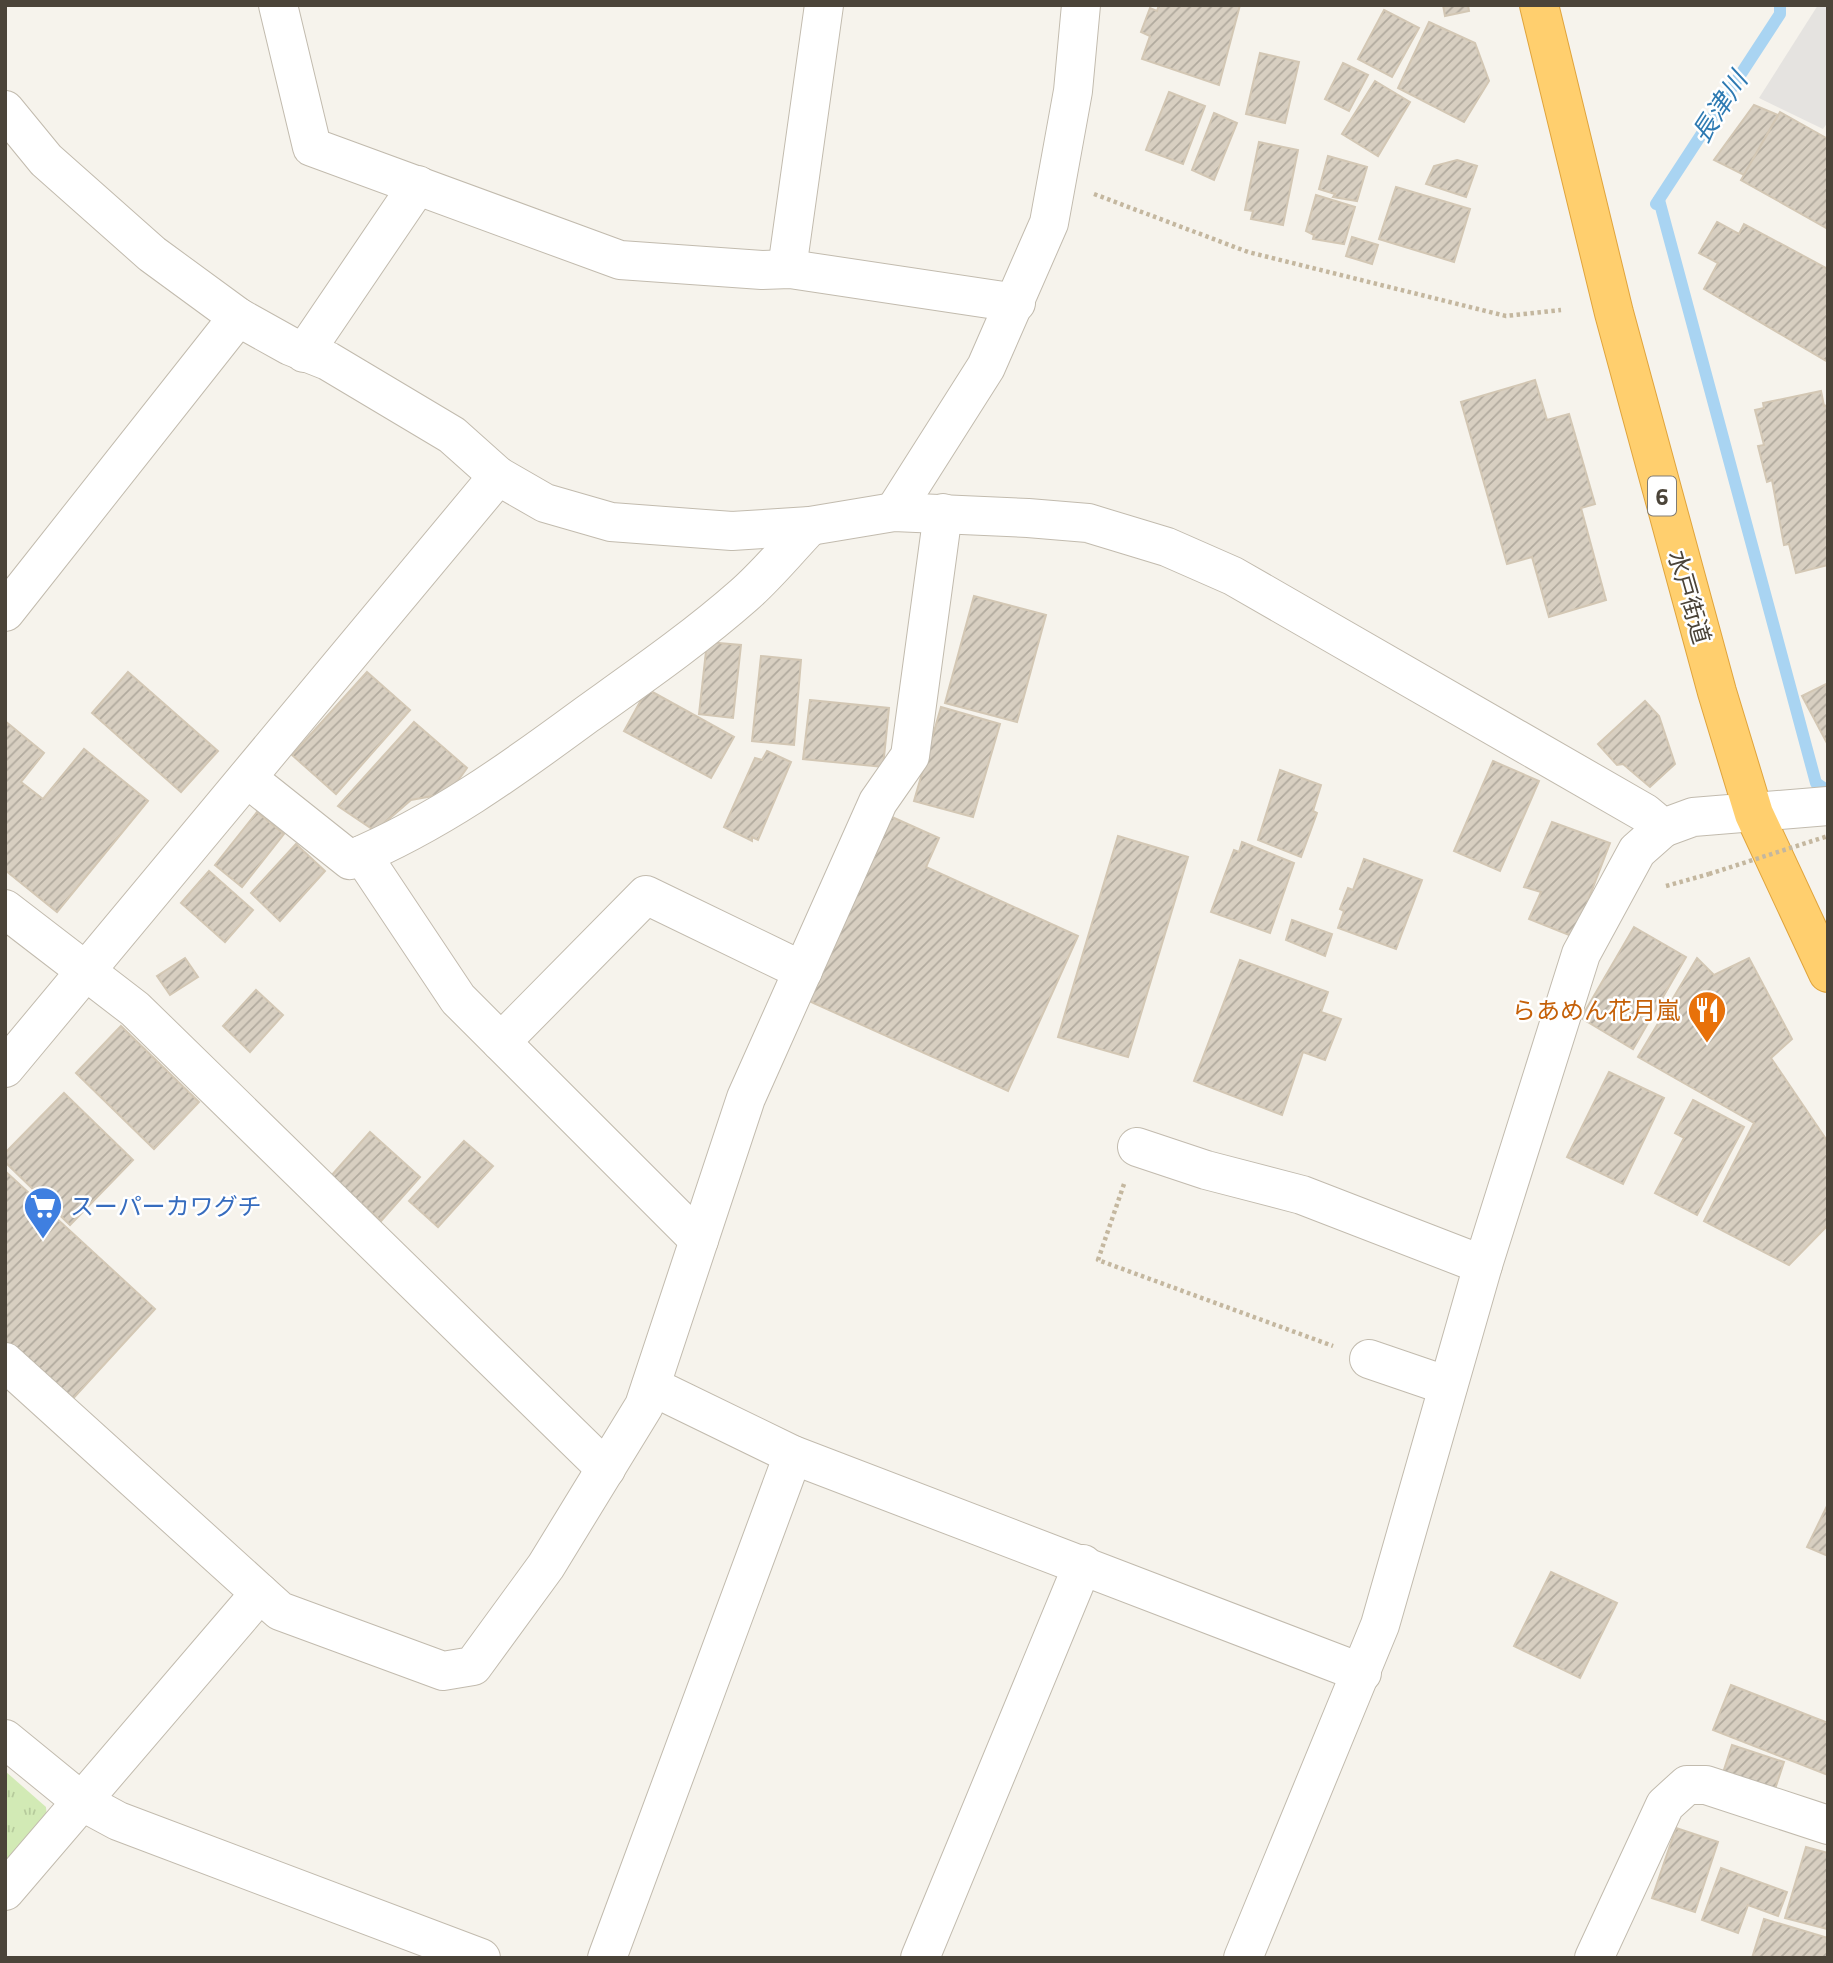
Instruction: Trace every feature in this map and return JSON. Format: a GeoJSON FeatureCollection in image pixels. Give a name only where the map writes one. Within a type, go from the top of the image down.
{"type":"FeatureCollection","features":[{"type":"Feature","properties":{"kind":"highway","name":"水戸街道"},"geometry":{"type":"LineString","coordinates":[[1539,5],[1679,559],[1754,814],[1828,973]]}},
{"type":"Feature","properties":{"kind":"street"},"geometry":{"type":"LineString","coordinates":[[278,5],[312,146],[620,260],[787,269],[1016,303]]}},
{"type":"Feature","properties":{"kind":"street"},"geometry":{"type":"LineString","coordinates":[[787,269],[824,5]]}},
{"type":"Feature","properties":{"kind":"street"},"geometry":{"type":"LineString","coordinates":[[894,512],[986,367],[1049,223],[1073,91],[1081,5]]}},
{"type":"Feature","properties":{"kind":"street"},"geometry":{"type":"LineString","coordinates":[[5,110],[46,160],[152,254],[238,317],[304,353],[328,361],[452,435],[498,476],[545,503],[611,522],[732,531],[810,526],[894,512],[1088,523],[1167,547],[1233,576],[1645,813],[1663,828]]}},
{"type":"Feature","properties":{"kind":"street"},"geometry":{"type":"LineString","coordinates":[[304,353],[418,185]]}},
{"type":"Feature","properties":{"kind":"street"},"geometry":{"type":"LineString","coordinates":[[5,612],[238,317]]}},
{"type":"Feature","properties":{"kind":"street"},"geometry":{"type":"LineString","coordinates":[[5,1068],[498,476]]}},
{"type":"Feature","properties":{"kind":"street"},"geometry":{"type":"LineString","coordinates":[[5,1362],[280,1612],[443,1671],[473,1667],[546,1566],[644,1406],[746,1098],[878,802],[910,756],[943,513]]}},
{"type":"Feature","properties":{"kind":"street"},"geometry":{"type":"LineString","coordinates":[[247,778],[351,860],[416,831],[505,775],[638,678],[745,595],[810,526]]}},
{"type":"Feature","properties":{"kind":"street"},"geometry":{"type":"LineString","coordinates":[[1244,1958],[1380,1625],[1483,1265],[1581,954],[1637,851],[1663,828],[1693,817],[1754,814],[1825,817]]}},
{"type":"Feature","properties":{"kind":"street"},"geometry":{"type":"LineString","coordinates":[[362,855],[458,999],[699,1240]]}},
{"type":"Feature","properties":{"kind":"street"},"geometry":{"type":"LineString","coordinates":[[500,1042],[646,895],[803,971]]}},
{"type":"Feature","properties":{"kind":"street"},"geometry":{"type":"LineString","coordinates":[[5,909],[135,1009],[606,1469]]}},
{"type":"Feature","properties":{"kind":"street"},"geometry":{"type":"LineString","coordinates":[[1137,1147],[1206,1170],[1302,1195],[1483,1265]]}},
{"type":"Feature","properties":{"kind":"street"},"geometry":{"type":"LineString","coordinates":[[1369,1359],[1448,1386]]}},
{"type":"Feature","properties":{"kind":"street"},"geometry":{"type":"LineString","coordinates":[[651,1386],[793,1455],[1362,1673]]}},
{"type":"Feature","properties":{"kind":"street"},"geometry":{"type":"LineString","coordinates":[[607,1958],[793,1455]]}},
{"type":"Feature","properties":{"kind":"street"},"geometry":{"type":"LineString","coordinates":[[920,1958],[1083,1564]]}},
{"type":"Feature","properties":{"kind":"street"},"geometry":{"type":"LineString","coordinates":[[5,1891],[260,1593]]}},
{"type":"Feature","properties":{"kind":"street"},"geometry":{"type":"LineString","coordinates":[[5,1739],[82,1801],[118,1821],[481,1958]]}},
{"type":"Feature","properties":{"kind":"street"},"geometry":{"type":"LineString","coordinates":[[1594,1958],[1665,1805],[1687,1785],[1706,1785],[1828,1825]]}},
{"type":"Feature","properties":{"kind":"path"},"geometry":{"type":"LineString","coordinates":[[1058,180],[1248,252],[1506,316],[1561,310]]}},
{"type":"Feature","properties":{"kind":"path"},"geometry":{"type":"LineString","coordinates":[[1656,890],[1825,817]]}},
{"type":"Feature","properties":{"kind":"path"},"geometry":{"type":"LineString","coordinates":[[1137,1147],[1098,1260],[1369,1359]]}},
{"type":"Feature","properties":{"kind":"green space"},"geometry":{"type":"Polygon","coordinates":[[[5,1771],[46,1807],[47,1819],[5,1867],[5,1771]]]}},
{"type":"Feature","properties":{"kind":"shaded area"},"geometry":{"type":"Polygon","coordinates":[[[1818,5],[1828,5],[1828,122],[1823,129],[1759,98],[1818,5]]]}},
{"type":"Feature","properties":{"kind":"building"},"geometry":{"type":"Polygon","coordinates":[[[1159,5],[1240,5],[1219,85],[1142,59],[1150,36],[1141,32],[1150,8],[1157,11],[1159,5]]]}},
{"type":"Feature","properties":{"kind":"building"},"geometry":{"type":"Polygon","coordinates":[[[1443,5],[1468,5],[1469,11],[1445,16],[1443,5]]]}},
{"type":"Feature","properties":{"kind":"building"},"geometry":{"type":"Polygon","coordinates":[[[1384,10],[1419,28],[1392,77],[1358,59],[1384,10]]]}},
{"type":"Feature","properties":{"kind":"building"},"geometry":{"type":"Polygon","coordinates":[[[1429,22],[1475,43],[1489,81],[1464,122],[1398,88],[1429,22]]]}},
{"type":"Feature","properties":{"kind":"building"},"geometry":{"type":"Polygon","coordinates":[[[1260,53],[1299,62],[1285,123],[1246,114],[1260,53]]]}},
{"type":"Feature","properties":{"kind":"building"},"geometry":{"type":"Polygon","coordinates":[[[1343,63],[1368,75],[1349,111],[1325,99],[1343,63]]]}},
{"type":"Feature","properties":{"kind":"building"},"geometry":{"type":"Polygon","coordinates":[[[1375,81],[1410,102],[1378,156],[1342,134],[1375,81]]]}},
{"type":"Feature","properties":{"kind":"building"},"geometry":{"type":"Polygon","coordinates":[[[1169,92],[1205,106],[1183,164],[1146,150],[1169,92]]]}},
{"type":"Feature","properties":{"kind":"building"},"geometry":{"type":"Polygon","coordinates":[[[1754,105],[1778,115],[1744,175],[1714,160],[1754,105]]]}},
{"type":"Feature","properties":{"kind":"building"},"geometry":{"type":"Polygon","coordinates":[[[1780,112],[1828,139],[1828,229],[1741,180],[1780,112]]]}},
{"type":"Feature","properties":{"kind":"building"},"geometry":{"type":"Polygon","coordinates":[[[1214,113],[1237,123],[1214,180],[1192,170],[1214,113]]]}},
{"type":"Feature","properties":{"kind":"building"},"geometry":{"type":"Polygon","coordinates":[[[1259,142],[1298,150],[1283,225],[1251,219],[1253,211],[1245,210],[1259,142]]]}},
{"type":"Feature","properties":{"kind":"building"},"geometry":{"type":"Polygon","coordinates":[[[1328,156],[1367,167],[1357,201],[1333,197],[1335,194],[1319,189],[1328,156]]]}},
{"type":"Feature","properties":{"kind":"building"},"geometry":{"type":"Polygon","coordinates":[[[1457,160],[1477,166],[1466,197],[1426,184],[1434,166],[1457,160]]]}},
{"type":"Feature","properties":{"kind":"building"},"geometry":{"type":"Polygon","coordinates":[[[1396,187],[1470,209],[1454,262],[1379,239],[1396,187]]]}},
{"type":"Feature","properties":{"kind":"building"},"geometry":{"type":"Polygon","coordinates":[[[1316,195],[1355,207],[1344,244],[1313,239],[1314,235],[1306,231],[1316,195]]]}},
{"type":"Feature","properties":{"kind":"building"},"geometry":{"type":"Polygon","coordinates":[[[1717,222],[1739,234],[1744,224],[1828,269],[1828,362],[1704,289],[1718,263],[1699,253],[1717,222]]]}},
{"type":"Feature","properties":{"kind":"building"},"geometry":{"type":"Polygon","coordinates":[[[1352,237],[1378,245],[1372,264],[1346,256],[1352,237]]]}},
{"type":"Feature","properties":{"kind":"building"},"geometry":{"type":"Polygon","coordinates":[[[1535,380],[1547,420],[1569,414],[1595,504],[1581,508],[1606,600],[1549,617],[1532,557],[1507,564],[1461,402],[1535,380]]]}},
{"type":"Feature","properties":{"kind":"building"},"geometry":{"type":"Polygon","coordinates":[[[1821,391],[1824,406],[1828,405],[1828,565],[1796,573],[1789,544],[1784,545],[1772,480],[1767,482],[1758,446],[1764,445],[1755,410],[1764,408],[1763,403],[1821,391]]]}},
{"type":"Feature","properties":{"kind":"building"},"geometry":{"type":"Polygon","coordinates":[[[974,596],[1046,615],[1017,722],[945,703],[974,596]]]}},
{"type":"Feature","properties":{"kind":"building"},"geometry":{"type":"Polygon","coordinates":[[[707,642],[741,645],[733,718],[699,714],[707,642]]]}},
{"type":"Feature","properties":{"kind":"building"},"geometry":{"type":"Polygon","coordinates":[[[761,656],[801,660],[794,745],[752,741],[761,656]]]}},
{"type":"Feature","properties":{"kind":"building"},"geometry":{"type":"Polygon","coordinates":[[[128,672],[218,751],[181,792],[92,713],[128,672]]]}},
{"type":"Feature","properties":{"kind":"building"},"geometry":{"type":"Polygon","coordinates":[[[367,672],[410,710],[336,794],[292,755],[367,672]]]}},
{"type":"Feature","properties":{"kind":"building"},"geometry":{"type":"Polygon","coordinates":[[[1828,683],[1828,745],[1802,696],[1828,683]]]}},
{"type":"Feature","properties":{"kind":"building"},"geometry":{"type":"Polygon","coordinates":[[[647,689],[734,737],[711,778],[624,731],[647,689]]]}},
{"type":"Feature","properties":{"kind":"building"},"geometry":{"type":"Polygon","coordinates":[[[810,700],[889,708],[883,767],[803,759],[810,700]]]}},
{"type":"Feature","properties":{"kind":"building"},"geometry":{"type":"Polygon","coordinates":[[[1645,701],[1659,716],[1675,764],[1650,787],[1623,764],[1617,765],[1598,744],[1645,701]]]}},
{"type":"Feature","properties":{"kind":"building"},"geometry":{"type":"Polygon","coordinates":[[[941,707],[1000,724],[973,817],[914,801],[941,707]]]}},
{"type":"Feature","properties":{"kind":"building"},"geometry":{"type":"Polygon","coordinates":[[[5,721],[44,753],[21,782],[43,799],[84,749],[148,801],[57,912],[5,870],[5,721]]]}},
{"type":"Feature","properties":{"kind":"building"},"geometry":{"type":"Polygon","coordinates":[[[414,722],[467,768],[449,793],[411,800],[375,831],[338,806],[414,722]]]}},
{"type":"Feature","properties":{"kind":"building"},"geometry":{"type":"Polygon","coordinates":[[[767,751],[791,762],[758,840],[752,837],[752,841],[724,827],[755,758],[762,760],[767,751]]]}},
{"type":"Feature","properties":{"kind":"building"},"geometry":{"type":"Polygon","coordinates":[[[1493,761],[1539,781],[1500,871],[1454,851],[1493,761]]]}},
{"type":"Feature","properties":{"kind":"building"},"geometry":{"type":"Polygon","coordinates":[[[1280,770],[1321,785],[1313,811],[1317,813],[1301,857],[1258,840],[1280,770]]]}},
{"type":"Feature","properties":{"kind":"building"},"geometry":{"type":"Polygon","coordinates":[[[257,812],[284,834],[242,887],[215,865],[257,812]]]}},
{"type":"Feature","properties":{"kind":"building"},"geometry":{"type":"Polygon","coordinates":[[[892,817],[939,838],[926,867],[1078,936],[1008,1091],[809,1001],[892,817]]]}},
{"type":"Feature","properties":{"kind":"building"},"geometry":{"type":"Polygon","coordinates":[[[1552,822],[1610,843],[1574,937],[1529,919],[1541,892],[1524,887],[1552,822]]]}},
{"type":"Feature","properties":{"kind":"building"},"geometry":{"type":"Polygon","coordinates":[[[1118,836],[1188,857],[1128,1057],[1058,1037],[1118,836]]]}},
{"type":"Feature","properties":{"kind":"building"},"geometry":{"type":"Polygon","coordinates":[[[1242,842],[1294,863],[1270,933],[1211,912],[1234,850],[1239,852],[1242,842]]]}},
{"type":"Feature","properties":{"kind":"building"},"geometry":{"type":"Polygon","coordinates":[[[296,844],[325,871],[280,921],[251,893],[296,844]]]}},
{"type":"Feature","properties":{"kind":"building"},"geometry":{"type":"Polygon","coordinates":[[[1364,859],[1422,880],[1396,949],[1338,928],[1344,911],[1340,909],[1348,888],[1353,890],[1364,859]]]}},
{"type":"Feature","properties":{"kind":"building"},"geometry":{"type":"Polygon","coordinates":[[[209,871],[253,910],[225,942],[181,903],[209,871]]]}},
{"type":"Feature","properties":{"kind":"building"},"geometry":{"type":"Polygon","coordinates":[[[1292,920],[1332,934],[1325,956],[1286,940],[1292,920]]]}},
{"type":"Feature","properties":{"kind":"building"},"geometry":{"type":"Polygon","coordinates":[[[1634,927],[1686,957],[1633,1049],[1581,1018],[1634,927]]]}},
{"type":"Feature","properties":{"kind":"building"},"geometry":{"type":"Polygon","coordinates":[[[185,958],[198,977],[170,995],[157,976],[185,958]]]}},
{"type":"Feature","properties":{"kind":"building"},"geometry":{"type":"Polygon","coordinates":[[[1697,958],[1714,975],[1749,958],[1792,1039],[1771,1058],[1828,1142],[1828,1225],[1789,1265],[1704,1221],[1754,1123],[1638,1057],[1697,958]]]}},
{"type":"Feature","properties":{"kind":"building"},"geometry":{"type":"Polygon","coordinates":[[[1240,960],[1328,992],[1321,1012],[1341,1019],[1325,1060],[1303,1052],[1282,1115],[1194,1081],[1240,960]]]}},
{"type":"Feature","properties":{"kind":"building"},"geometry":{"type":"Polygon","coordinates":[[[256,990],[283,1015],[250,1052],[223,1026],[256,990]]]}},
{"type":"Feature","properties":{"kind":"building"},"geometry":{"type":"Polygon","coordinates":[[[121,1026],[199,1102],[154,1149],[76,1073],[121,1026]]]}},
{"type":"Feature","properties":{"kind":"building"},"geometry":{"type":"Polygon","coordinates":[[[1609,1072],[1664,1098],[1623,1184],[1567,1157],[1609,1072]]]}},
{"type":"Feature","properties":{"kind":"building"},"geometry":{"type":"Polygon","coordinates":[[[64,1093],[133,1160],[70,1225],[5,1162],[5,1153],[64,1093]]]}},
{"type":"Feature","properties":{"kind":"building"},"geometry":{"type":"Polygon","coordinates":[[[1693,1100],[1744,1127],[1697,1215],[1655,1193],[1684,1138],[1675,1133],[1693,1100]]]}},
{"type":"Feature","properties":{"kind":"building"},"geometry":{"type":"Polygon","coordinates":[[[370,1132],[420,1177],[381,1221],[331,1176],[370,1132]]]}},
{"type":"Feature","properties":{"kind":"building"},"geometry":{"type":"Polygon","coordinates":[[[464,1141],[493,1166],[438,1227],[409,1201],[464,1141]]]}},
{"type":"Feature","properties":{"kind":"building","name":"スーパーカワグチ"},"geometry":{"type":"Polygon","coordinates":[[[5,1171],[155,1309],[68,1404],[5,1347],[5,1171]]]}},
{"type":"Feature","properties":{"kind":"building"},"geometry":{"type":"Polygon","coordinates":[[[1828,1504],[1828,1556],[1807,1547],[1828,1504]]]}},
{"type":"Feature","properties":{"kind":"building"},"geometry":{"type":"Polygon","coordinates":[[[1551,1572],[1617,1603],[1580,1678],[1514,1646],[1551,1572]]]}},
{"type":"Feature","properties":{"kind":"building"},"geometry":{"type":"Polygon","coordinates":[[[1731,1685],[1828,1723],[1828,1775],[1713,1730],[1731,1685]]]}},
{"type":"Feature","properties":{"kind":"building"},"geometry":{"type":"Polygon","coordinates":[[[1732,1745],[1784,1762],[1772,1798],[1720,1782],[1732,1745]]]}},
{"type":"Feature","properties":{"kind":"building"},"geometry":{"type":"Polygon","coordinates":[[[1676,1828],[1718,1842],[1695,1912],[1652,1898],[1676,1828]]]}},
{"type":"Feature","properties":{"kind":"building"},"geometry":{"type":"Polygon","coordinates":[[[1806,1847],[1828,1853],[1827,1929],[1785,1918],[1806,1847]]]}},
{"type":"Feature","properties":{"kind":"building"},"geometry":{"type":"Polygon","coordinates":[[[1721,1868],[1787,1892],[1778,1916],[1748,1905],[1738,1933],[1702,1920],[1721,1868]]]}},
{"type":"Feature","properties":{"kind":"building"},"geometry":{"type":"Polygon","coordinates":[[[1764,1919],[1828,1938],[1828,1958],[1752,1958],[1764,1919]]]}},
{"type":"Feature","properties":{"kind":"waterway","name":"長津川"},"geometry":{"type":"LineString","coordinates":[[1656,204],[1780,14],[1780,5]]}},
{"type":"Feature","properties":{"kind":"waterway"},"geometry":{"type":"LineString","coordinates":[[1659,200],[1816,783],[1828,791]]}},
{"type":"Feature","properties":{"kind":"place","name":"らあめん花月嵐"},"geometry":{"type":"Point","coordinates":[1707,1044]}},
{"type":"Feature","properties":{"kind":"place","name":"スーパーカワグチ"},"geometry":{"type":"Point","coordinates":[43,1240]}}]}
